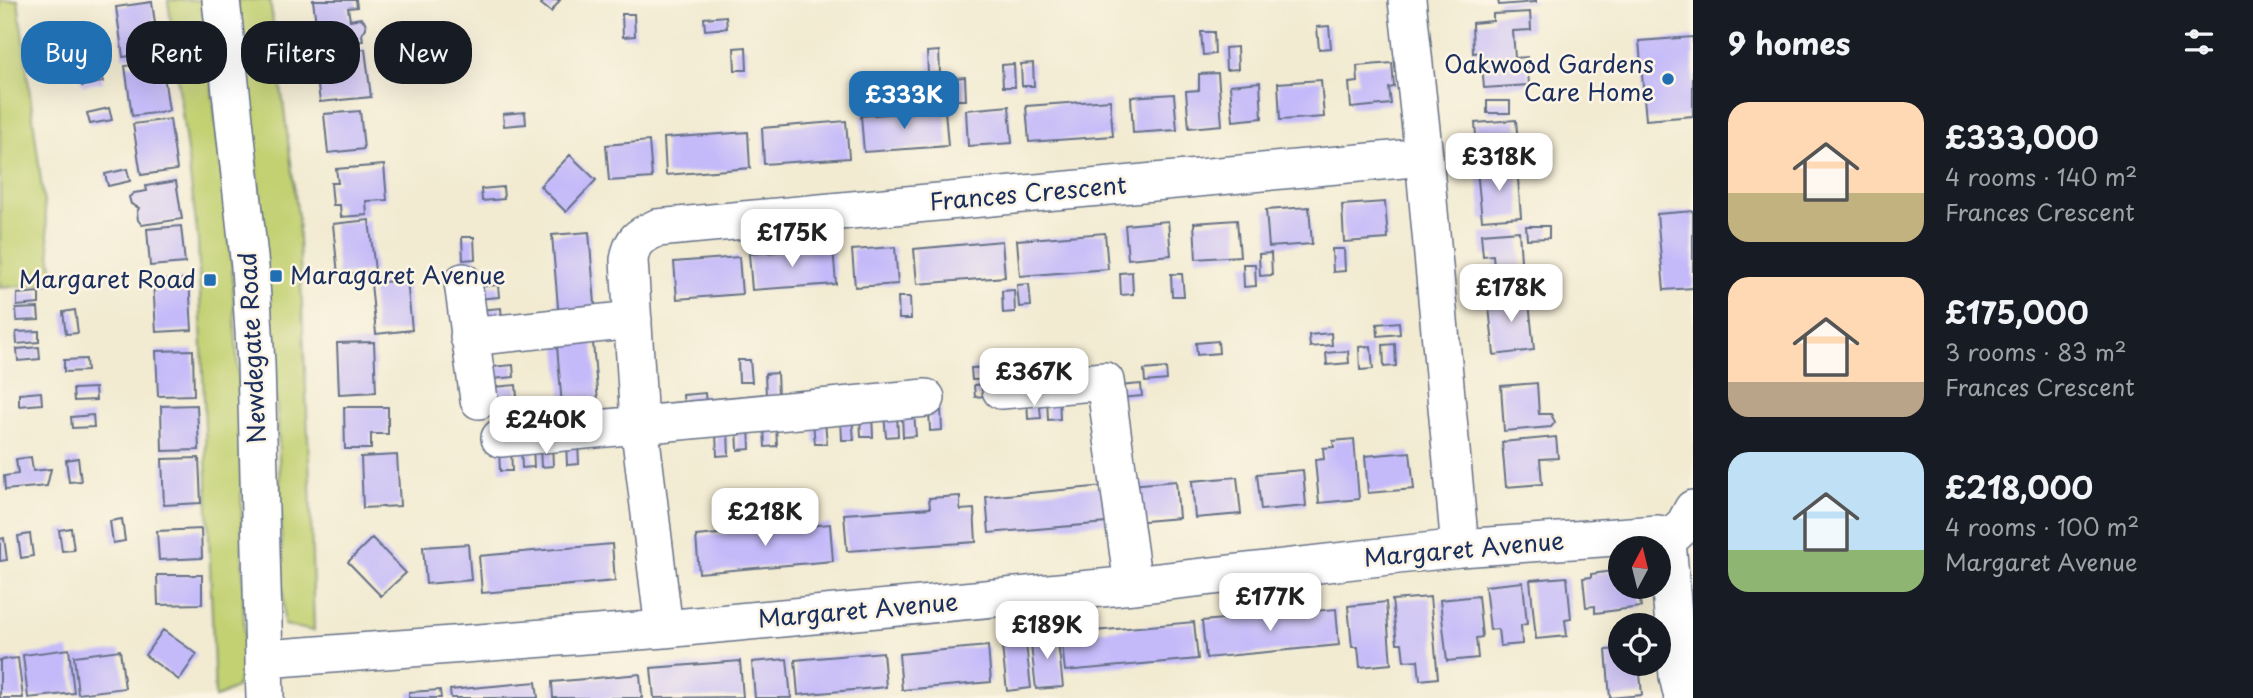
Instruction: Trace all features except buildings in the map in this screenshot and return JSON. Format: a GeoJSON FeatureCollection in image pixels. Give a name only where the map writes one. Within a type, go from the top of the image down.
{"type":"FeatureCollection","features":[{"type":"Feature","properties":{"kind":"street","name":"Newdegate Road"},"geometry":{"type":"LineString","coordinates":[[221,0],[254,328],[265,698]]}},
{"type":"Feature","properties":{"kind":"street"},"geometry":{"type":"LineString","coordinates":[[1407,0],[1460,548]]}},
{"type":"Feature","properties":{"kind":"street","name":"Frances Crescent"},"geometry":{"type":"LineString","coordinates":[[664,629],[639,424],[629,260],[631,244],[639,236],[657,228],[1424,157]]}},
{"type":"Feature","properties":{"kind":"street"},"geometry":{"type":"LineString","coordinates":[[463,282],[479,401]]}},
{"type":"Feature","properties":{"kind":"street"},"geometry":{"type":"LineString","coordinates":[[469,337],[633,320]]}},
{"type":"Feature","properties":{"kind":"street"},"geometry":{"type":"LineString","coordinates":[[1001,390],[1105,381],[1133,585]]}},
{"type":"Feature","properties":{"kind":"street"},"geometry":{"type":"LineString","coordinates":[[500,438],[926,398]]}},
{"type":"Feature","properties":{"kind":"street"},"geometry":{"type":"LineString","coordinates":[[1671,537],[1685,524],[1693,509]]}},
{"type":"Feature","properties":{"kind":"street","name":"Margaret Avenue"},"geometry":{"type":"LineString","coordinates":[[1630,536],[1662,536]]}},
{"type":"Feature","properties":{"kind":"street","name":"Margaret Avenue"},"geometry":{"type":"LineString","coordinates":[[265,659],[664,629],[1133,585],[1460,548],[1608,538]]}},
{"type":"Feature","properties":{"kind":"street"},"geometry":{"type":"LineString","coordinates":[[1671,584],[1682,698]]}},
{"type":"Feature","properties":{"kind":"green space"},"geometry":{"type":"Polygon","coordinates":[[[0,0],[18,0],[21,24],[21,84],[29,84],[54,283],[0,288],[0,0]]]}},
{"type":"Feature","properties":{"kind":"green space"},"geometry":{"type":"Polygon","coordinates":[[[168,0],[202,0],[204,21],[171,21],[168,0]]]}},
{"type":"Feature","properties":{"kind":"green space"},"geometry":{"type":"Polygon","coordinates":[[[237,0],[270,0],[273,21],[241,21],[241,34],[237,0]]]}},
{"type":"Feature","properties":{"kind":"green space"},"geometry":{"type":"Polygon","coordinates":[[[178,84],[211,84],[232,266],[239,393],[245,667],[236,688],[215,698],[198,240],[178,84]]]}},
{"type":"Feature","properties":{"kind":"green space"},"geometry":{"type":"Polygon","coordinates":[[[247,84],[281,84],[298,217],[314,631],[284,625],[278,424],[262,215],[247,84]]]}},
{"type":"Feature","properties":{"kind":"place","name":"Oakwood Gardens Care Home"},"geometry":{"type":"Point","coordinates":[1668,79]}},
{"type":"Feature","properties":{"kind":"place","name":"Maragaret Avenue"},"geometry":{"type":"Point","coordinates":[276,276]}},
{"type":"Feature","properties":{"kind":"place","name":"Margaret Road"},"geometry":{"type":"Point","coordinates":[210,280]}}]}
